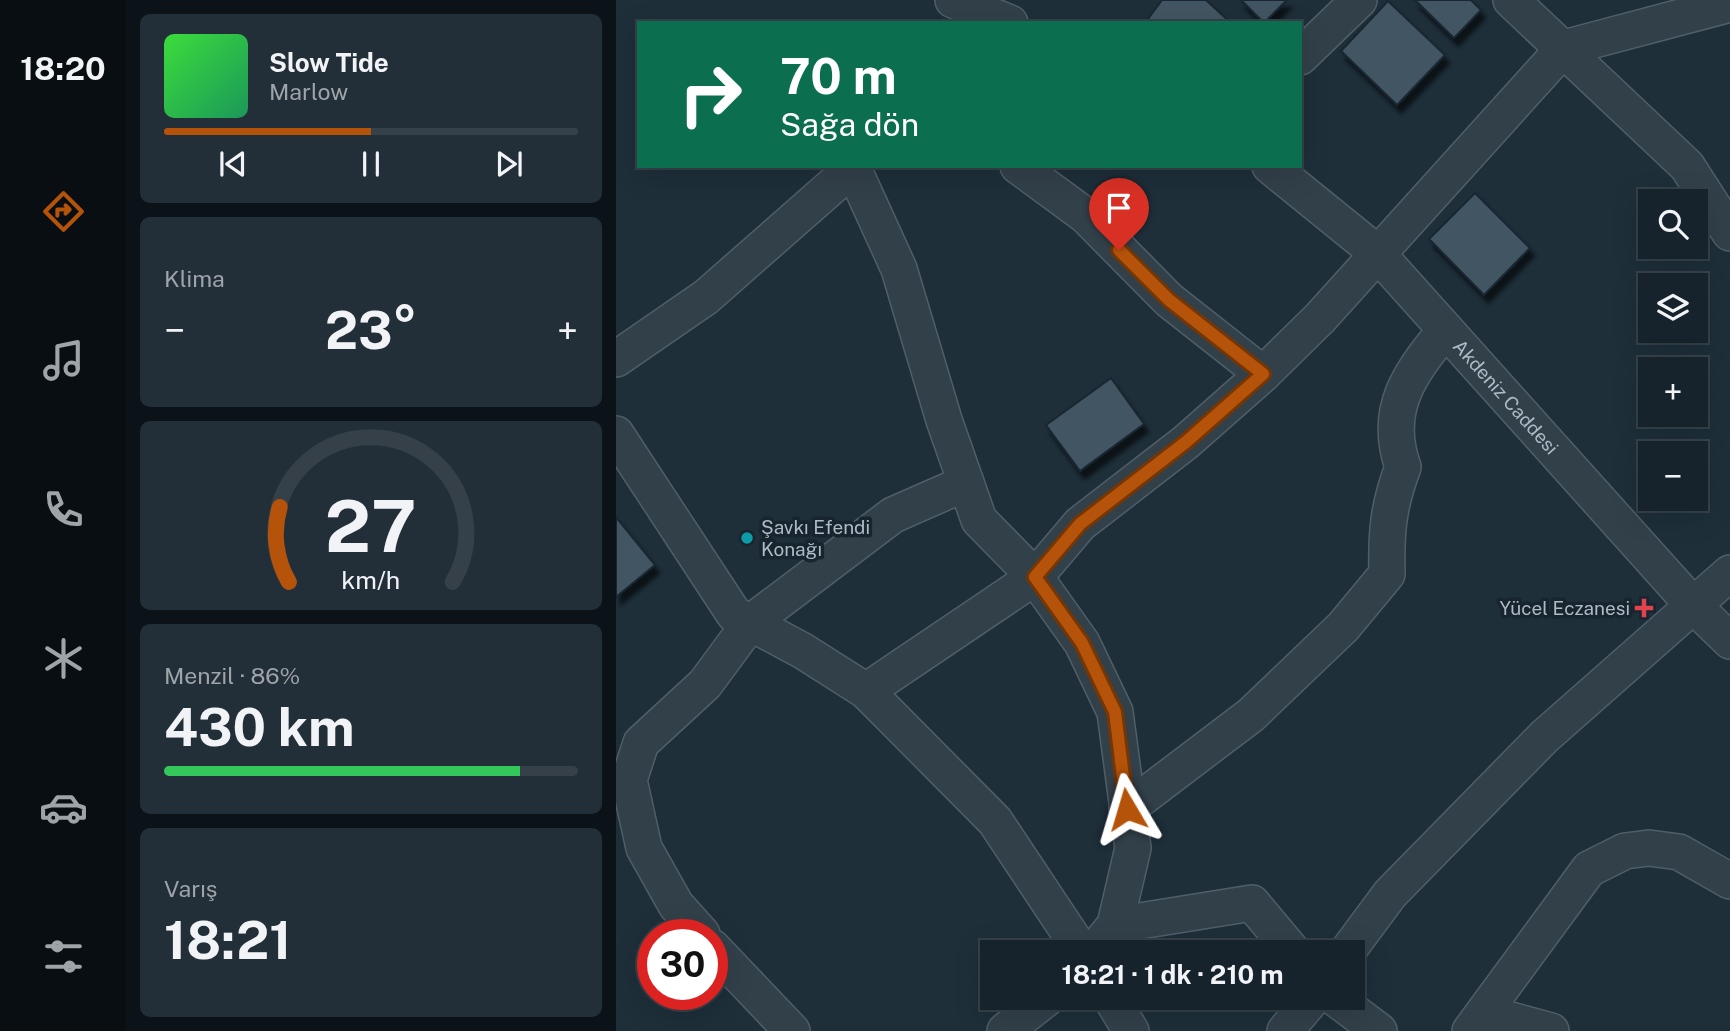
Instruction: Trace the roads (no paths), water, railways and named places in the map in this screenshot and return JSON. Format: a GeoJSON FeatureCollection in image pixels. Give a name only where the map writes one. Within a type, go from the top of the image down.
{"type":"FeatureCollection","features":[{"type":"Feature","properties":{"kind":"street"},"geometry":{"type":"LineString","coordinates":[[1302,55],[1359,0]]}},
{"type":"Feature","properties":{"kind":"street"},"geometry":{"type":"LineString","coordinates":[[1510,0],[1687,166],[1730,233]]}},
{"type":"Feature","properties":{"kind":"street"},"geometry":{"type":"LineString","coordinates":[[866,691],[1035,577],[1080,524],[1186,442],[1263,374],[1320,318],[1376,252],[1564,48],[1730,4]]}},
{"type":"Feature","properties":{"kind":"street"},"geometry":{"type":"LineString","coordinates":[[958,7],[1004,21]]}},
{"type":"Feature","properties":{"kind":"street"},"geometry":{"type":"LineString","coordinates":[[616,359],[706,297],[853,168]]}},
{"type":"Feature","properties":{"kind":"street"},"geometry":{"type":"LineString","coordinates":[[854,168],[899,269],[944,420],[979,520],[1035,577],[1082,643],[1115,712],[1133,848],[1115,925],[1103,940]]}},
{"type":"Feature","properties":{"kind":"street"},"geometry":{"type":"LineString","coordinates":[[1021,168],[1086,216],[1169,300],[1263,374]]}},
{"type":"Feature","properties":{"kind":"street","name":"Akdeniz Caddesi"},"geometry":{"type":"LineString","coordinates":[[1272,168],[1376,252],[1692,604],[1730,641]]}},
{"type":"Feature","properties":{"kind":"street"},"geometry":{"type":"LineString","coordinates":[[1127,809],[1251,715],[1343,627],[1387,574],[1386,529],[1389,502],[1403,467],[1395,443],[1397,410],[1416,364],[1446,330]]}},
{"type":"Feature","properties":{"kind":"street"},"geometry":{"type":"LineString","coordinates":[[616,434],[734,614],[803,651],[866,691],[995,821],[1074,940]]}},
{"type":"Feature","properties":{"kind":"street"},"geometry":{"type":"LineString","coordinates":[[689,919],[676,905],[644,848],[629,780],[641,743],[705,684],[750,623],[893,515],[966,483]]}},
{"type":"Feature","properties":{"kind":"street"},"geometry":{"type":"LineString","coordinates":[[1356,940],[1390,894],[1544,737],[1730,573]]}},
{"type":"Feature","properties":{"kind":"street"},"geometry":{"type":"LineString","coordinates":[[1551,1031],[1478,1022],[1589,869],[1625,851],[1649,848],[1679,852],[1730,881]]}},
{"type":"Feature","properties":{"kind":"street"},"geometry":{"type":"LineString","coordinates":[[1115,925],[1252,903],[1283,940]]}},
{"type":"Feature","properties":{"kind":"street"},"geometry":{"type":"LineString","coordinates":[[728,964],[792,1031]]}},
{"type":"Feature","properties":{"kind":"street"},"geometry":{"type":"LineString","coordinates":[[1005,1031],[1032,1010]]}},
{"type":"Feature","properties":{"kind":"street"},"geometry":{"type":"LineString","coordinates":[[1118,1010],[1131,1031]]}},
{"type":"Feature","properties":{"kind":"street"},"geometry":{"type":"LineString","coordinates":[[1285,1031],[1303,1010]]}},
{"type":"Feature","properties":{"kind":"street"},"geometry":{"type":"LineString","coordinates":[[1351,1010],[1379,1031]]}},
{"type":"Feature","properties":{"kind":"place","name":"Şavkı Efendi Konağı"},"geometry":{"type":"Point","coordinates":[747,538]}},
{"type":"Feature","properties":{"kind":"place","name":"Yücel Eczanesi"},"geometry":{"type":"Point","coordinates":[1644,608]}}]}
